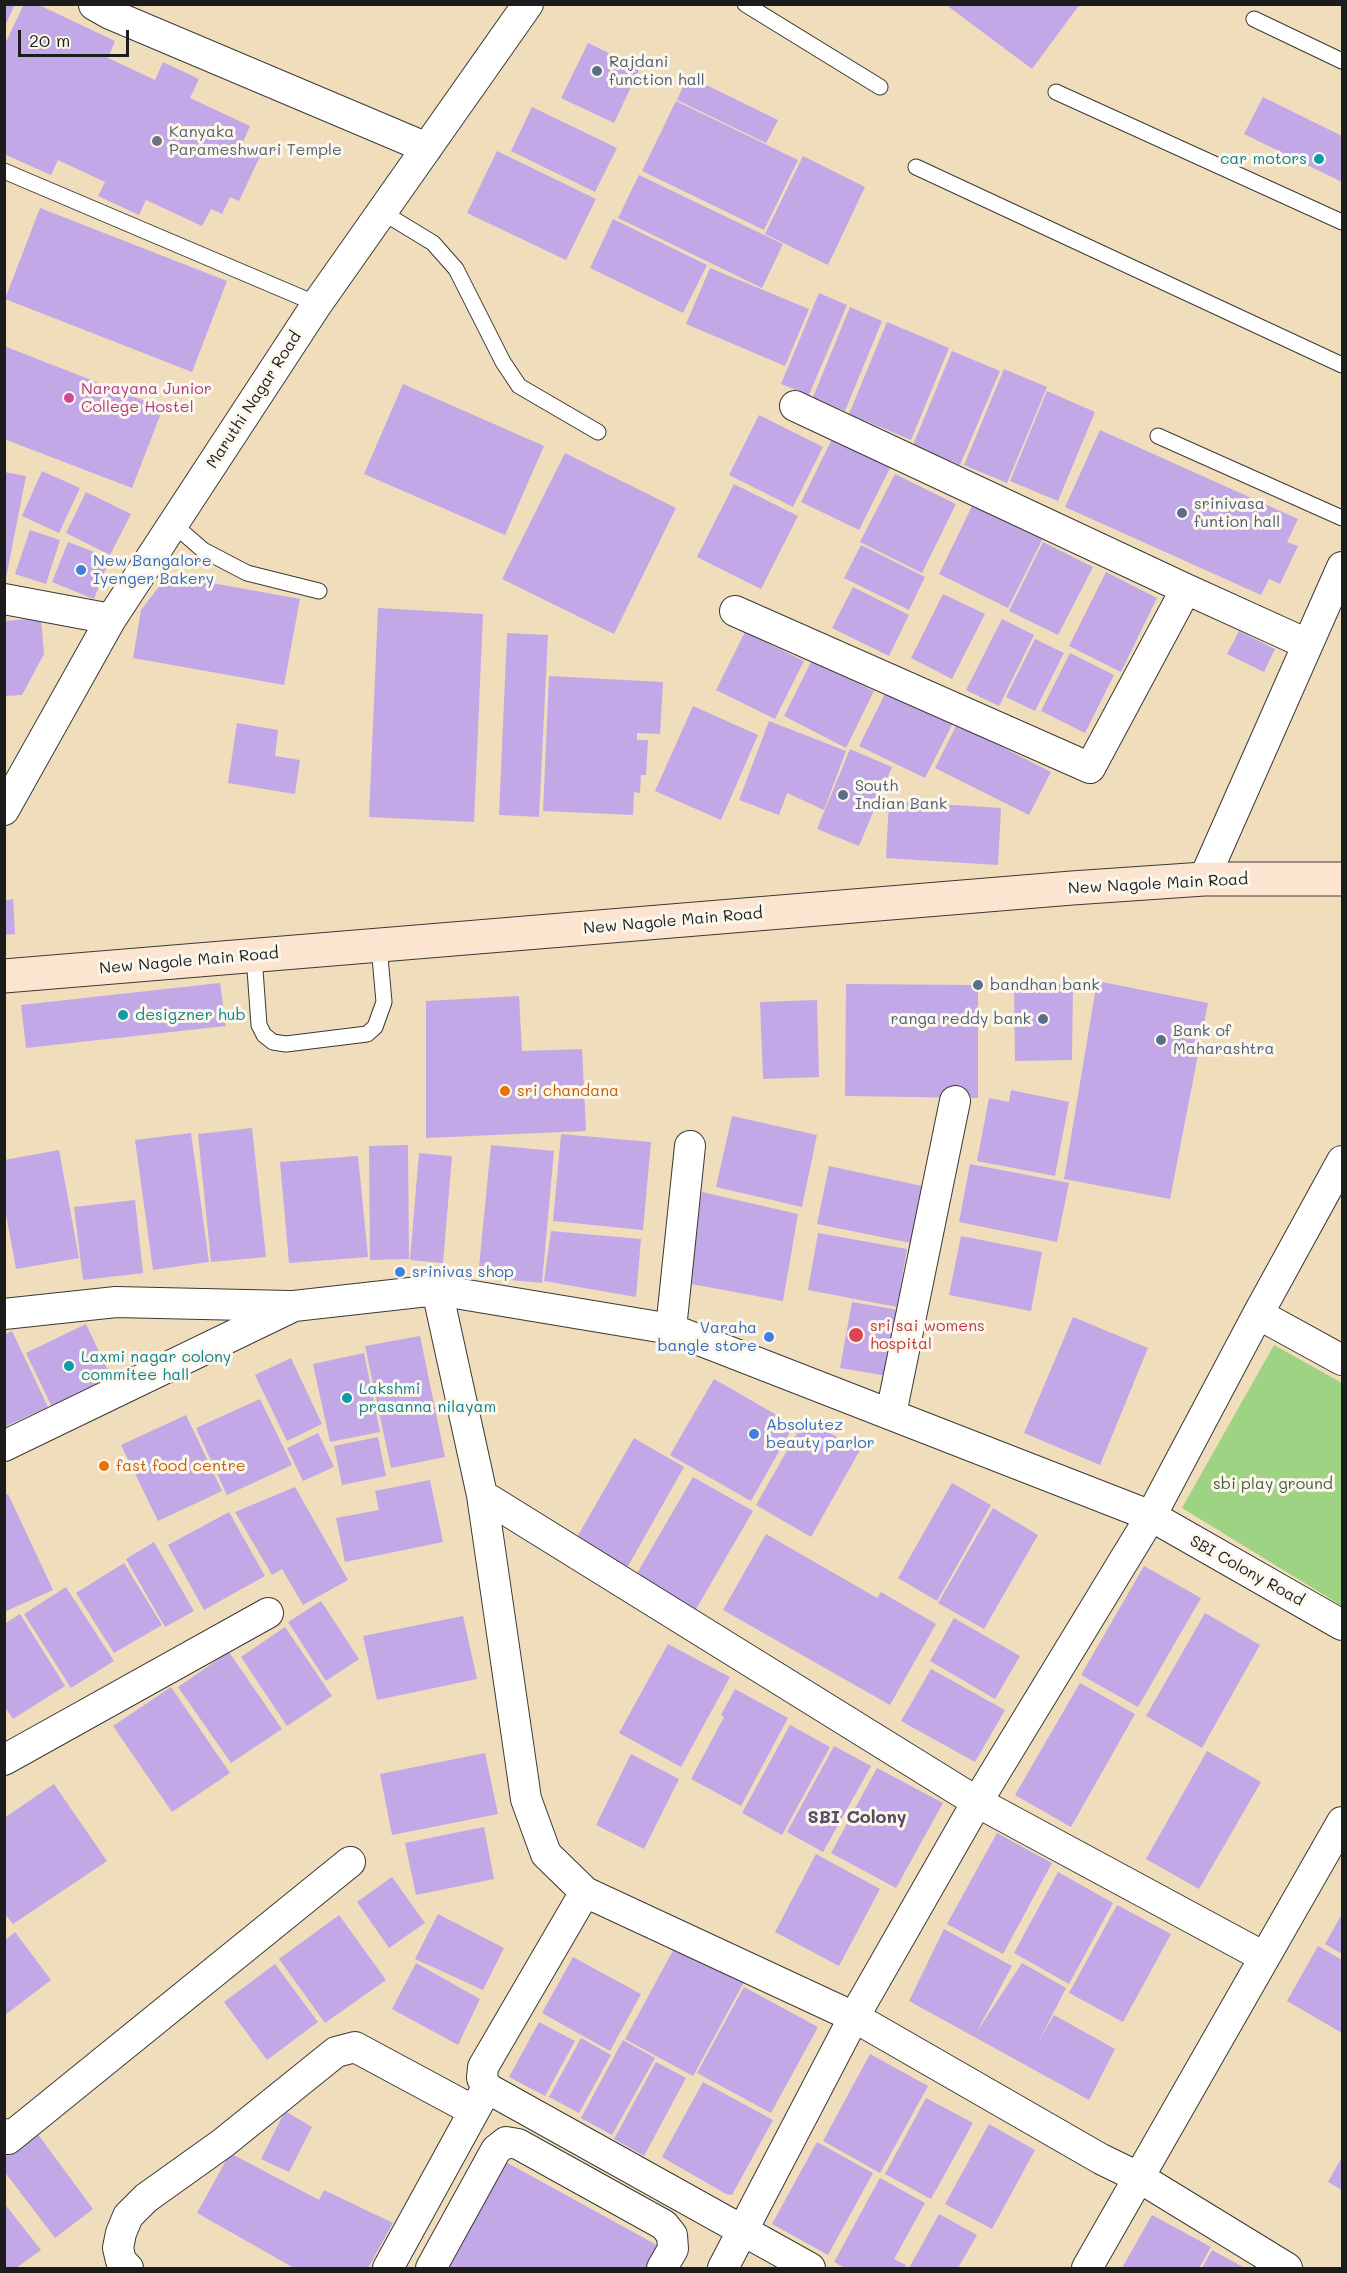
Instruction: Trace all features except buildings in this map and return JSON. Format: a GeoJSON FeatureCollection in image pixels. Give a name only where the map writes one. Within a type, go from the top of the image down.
{"type":"FeatureCollection","features":[{"type":"Feature","properties":{"kind":"street"},"geometry":{"type":"LineString","coordinates":[[94,4],[110,14],[427,148]]}},
{"type":"Feature","properties":{"kind":"street","name":"Maruthi Nagar Road"},"geometry":{"type":"LineString","coordinates":[[4,810],[111,619],[317,304],[528,4]]}},
{"type":"Feature","properties":{"kind":"street"},"geometry":{"type":"LineString","coordinates":[[795,406],[1308,644]]}},
{"type":"Feature","properties":{"kind":"street"},"geometry":{"type":"LineString","coordinates":[[1204,879],[1342,567]]}},
{"type":"Feature","properties":{"kind":"street"},"geometry":{"type":"LineString","coordinates":[[735,611],[1090,768],[1186,589]]}},
{"type":"Feature","properties":{"kind":"street"},"geometry":{"type":"LineString","coordinates":[[4,599],[111,619]]}},
{"type":"Feature","properties":{"kind":"street","name":"New Nagole Main Road"},"geometry":{"type":"LineString","coordinates":[[4,976],[1060,889],[1204,879],[1342,879]]}},
{"type":"Feature","properties":{"kind":"street"},"geometry":{"type":"LineString","coordinates":[[891,1414],[955,1101]]}},
{"type":"Feature","properties":{"kind":"street"},"geometry":{"type":"LineString","coordinates":[[671,1329],[690,1146]]}},
{"type":"Feature","properties":{"kind":"street"},"geometry":{"type":"LineString","coordinates":[[723,2268],[854,2017],[977,1802],[1151,1516],[1342,1161]]}},
{"type":"Feature","properties":{"kind":"street"},"geometry":{"type":"LineString","coordinates":[[437,1290],[482,1496],[526,1799],[546,1854],[585,1892],[854,2017],[1101,2159],[1140,2178],[1287,2268]]}},
{"type":"Feature","properties":{"kind":"street","name":"SBI Colony Road"},"geometry":{"type":"LineString","coordinates":[[294,1306],[437,1290],[671,1329],[1151,1516],[1342,1624]]}},
{"type":"Feature","properties":{"kind":"street"},"geometry":{"type":"LineString","coordinates":[[4,1314],[116,1302],[294,1306]]}},
{"type":"Feature","properties":{"kind":"street"},"geometry":{"type":"LineString","coordinates":[[4,1446],[294,1306]]}},
{"type":"Feature","properties":{"kind":"street"},"geometry":{"type":"LineString","coordinates":[[1258,1314],[1342,1360]]}},
{"type":"Feature","properties":{"kind":"street"},"geometry":{"type":"LineString","coordinates":[[482,1496],[977,1802],[1264,1957]]}},
{"type":"Feature","properties":{"kind":"street"},"geometry":{"type":"LineString","coordinates":[[4,1760],[268,1613]]}},
{"type":"Feature","properties":{"kind":"street"},"geometry":{"type":"LineString","coordinates":[[1088,2268],[1342,1822]]}},
{"type":"Feature","properties":{"kind":"street"},"geometry":{"type":"LineString","coordinates":[[4,2134],[8,2139],[350,1862]]}},
{"type":"Feature","properties":{"kind":"street"},"geometry":{"type":"LineString","coordinates":[[388,2268],[481,2100],[483,2067],[585,1892]]}},
{"type":"Feature","properties":{"kind":"street"},"geometry":{"type":"LineString","coordinates":[[128,2268],[121,2261],[118,2248],[128,2216],[140,2204],[223,2143],[336,2052],[355,2047],[481,2100],[743,2230],[810,2268]]}},
{"type":"Feature","properties":{"kind":"street"},"geometry":{"type":"LineString","coordinates":[[431,2268],[496,2150],[506,2142],[518,2144],[664,2225],[672,2235],[673,2249],[667,2267]]}},
{"type":"Feature","properties":{"kind":"lane"},"geometry":{"type":"LineString","coordinates":[[745,4],[880,87]]}},
{"type":"Feature","properties":{"kind":"lane"},"geometry":{"type":"LineString","coordinates":[[1254,19],[1342,61]]}},
{"type":"Feature","properties":{"kind":"lane"},"geometry":{"type":"LineString","coordinates":[[1056,92],[1342,222]]}},
{"type":"Feature","properties":{"kind":"lane"},"geometry":{"type":"LineString","coordinates":[[916,167],[1342,365]]}},
{"type":"Feature","properties":{"kind":"lane"},"geometry":{"type":"LineString","coordinates":[[4,171],[317,304]]}},
{"type":"Feature","properties":{"kind":"lane"},"geometry":{"type":"LineString","coordinates":[[382,212],[433,243],[456,269],[503,362],[519,386],[598,432]]}},
{"type":"Feature","properties":{"kind":"lane"},"geometry":{"type":"LineString","coordinates":[[1158,436],[1342,518]]}},
{"type":"Feature","properties":{"kind":"lane"},"geometry":{"type":"LineString","coordinates":[[173,524],[203,550],[247,573],[319,591]]}},
{"type":"Feature","properties":{"kind":"lane"},"geometry":{"type":"LineString","coordinates":[[254,956],[260,1024],[264,1035],[273,1042],[286,1044],[367,1034],[375,1027],[384,1002],[379,946]]}},
{"type":"Feature","properties":{"kind":"green space","name":"sbi play ground"},"geometry":{"type":"Polygon","coordinates":[[[1274,1345],[1342,1383],[1342,1606],[1182,1508],[1274,1345]]]}},
{"type":"Feature","properties":{"kind":"place","name":"Rajdani function hall"},"geometry":{"type":"Point","coordinates":[597,71]}},
{"type":"Feature","properties":{"kind":"place","name":"Kanyaka Parameshwari Temple"},"geometry":{"type":"Point","coordinates":[157,141]}},
{"type":"Feature","properties":{"kind":"place","name":"car motors"},"geometry":{"type":"Point","coordinates":[1319,159]}},
{"type":"Feature","properties":{"kind":"place","name":"Narayana Junior College Hostel"},"geometry":{"type":"Point","coordinates":[69,398]}},
{"type":"Feature","properties":{"kind":"place","name":"srinivasa funtion hall"},"geometry":{"type":"Point","coordinates":[1182,513]}},
{"type":"Feature","properties":{"kind":"place","name":"New Bangalore Iyenger Bakery"},"geometry":{"type":"Point","coordinates":[81,570]}},
{"type":"Feature","properties":{"kind":"place","name":"South Indian Bank"},"geometry":{"type":"Point","coordinates":[843,795]}},
{"type":"Feature","properties":{"kind":"place","name":"bandhan bank"},"geometry":{"type":"Point","coordinates":[978,985]}},
{"type":"Feature","properties":{"kind":"place","name":"desigzner hub"},"geometry":{"type":"Point","coordinates":[123,1015]}},
{"type":"Feature","properties":{"kind":"place","name":"ranga reddy bank"},"geometry":{"type":"Point","coordinates":[1043,1019]}},
{"type":"Feature","properties":{"kind":"place","name":"Bank of Maharashtra"},"geometry":{"type":"Point","coordinates":[1161,1040]}},
{"type":"Feature","properties":{"kind":"place","name":"sri chandana"},"geometry":{"type":"Point","coordinates":[505,1091]}},
{"type":"Feature","properties":{"kind":"place","name":"srinivas shop"},"geometry":{"type":"Point","coordinates":[400,1272]}},
{"type":"Feature","properties":{"kind":"place","name":"sri sai womens hospital"},"geometry":{"type":"Point","coordinates":[856,1335]}},
{"type":"Feature","properties":{"kind":"place","name":"Varaha bangle store"},"geometry":{"type":"Point","coordinates":[769,1337]}},
{"type":"Feature","properties":{"kind":"place","name":"Laxmi nagar colony commitee hall"},"geometry":{"type":"Point","coordinates":[69,1366]}},
{"type":"Feature","properties":{"kind":"place","name":"Lakshmi prasanna nilayam"},"geometry":{"type":"Point","coordinates":[347,1398]}},
{"type":"Feature","properties":{"kind":"place","name":"Absolutez beauty parlor"},"geometry":{"type":"Point","coordinates":[754,1434]}},
{"type":"Feature","properties":{"kind":"place","name":"fast food centre"},"geometry":{"type":"Point","coordinates":[104,1466]}},
{"type":"Feature","properties":{"kind":"district","name":"SBI Colony"},"geometry":{"type":"Point","coordinates":[857,1817]}}]}
